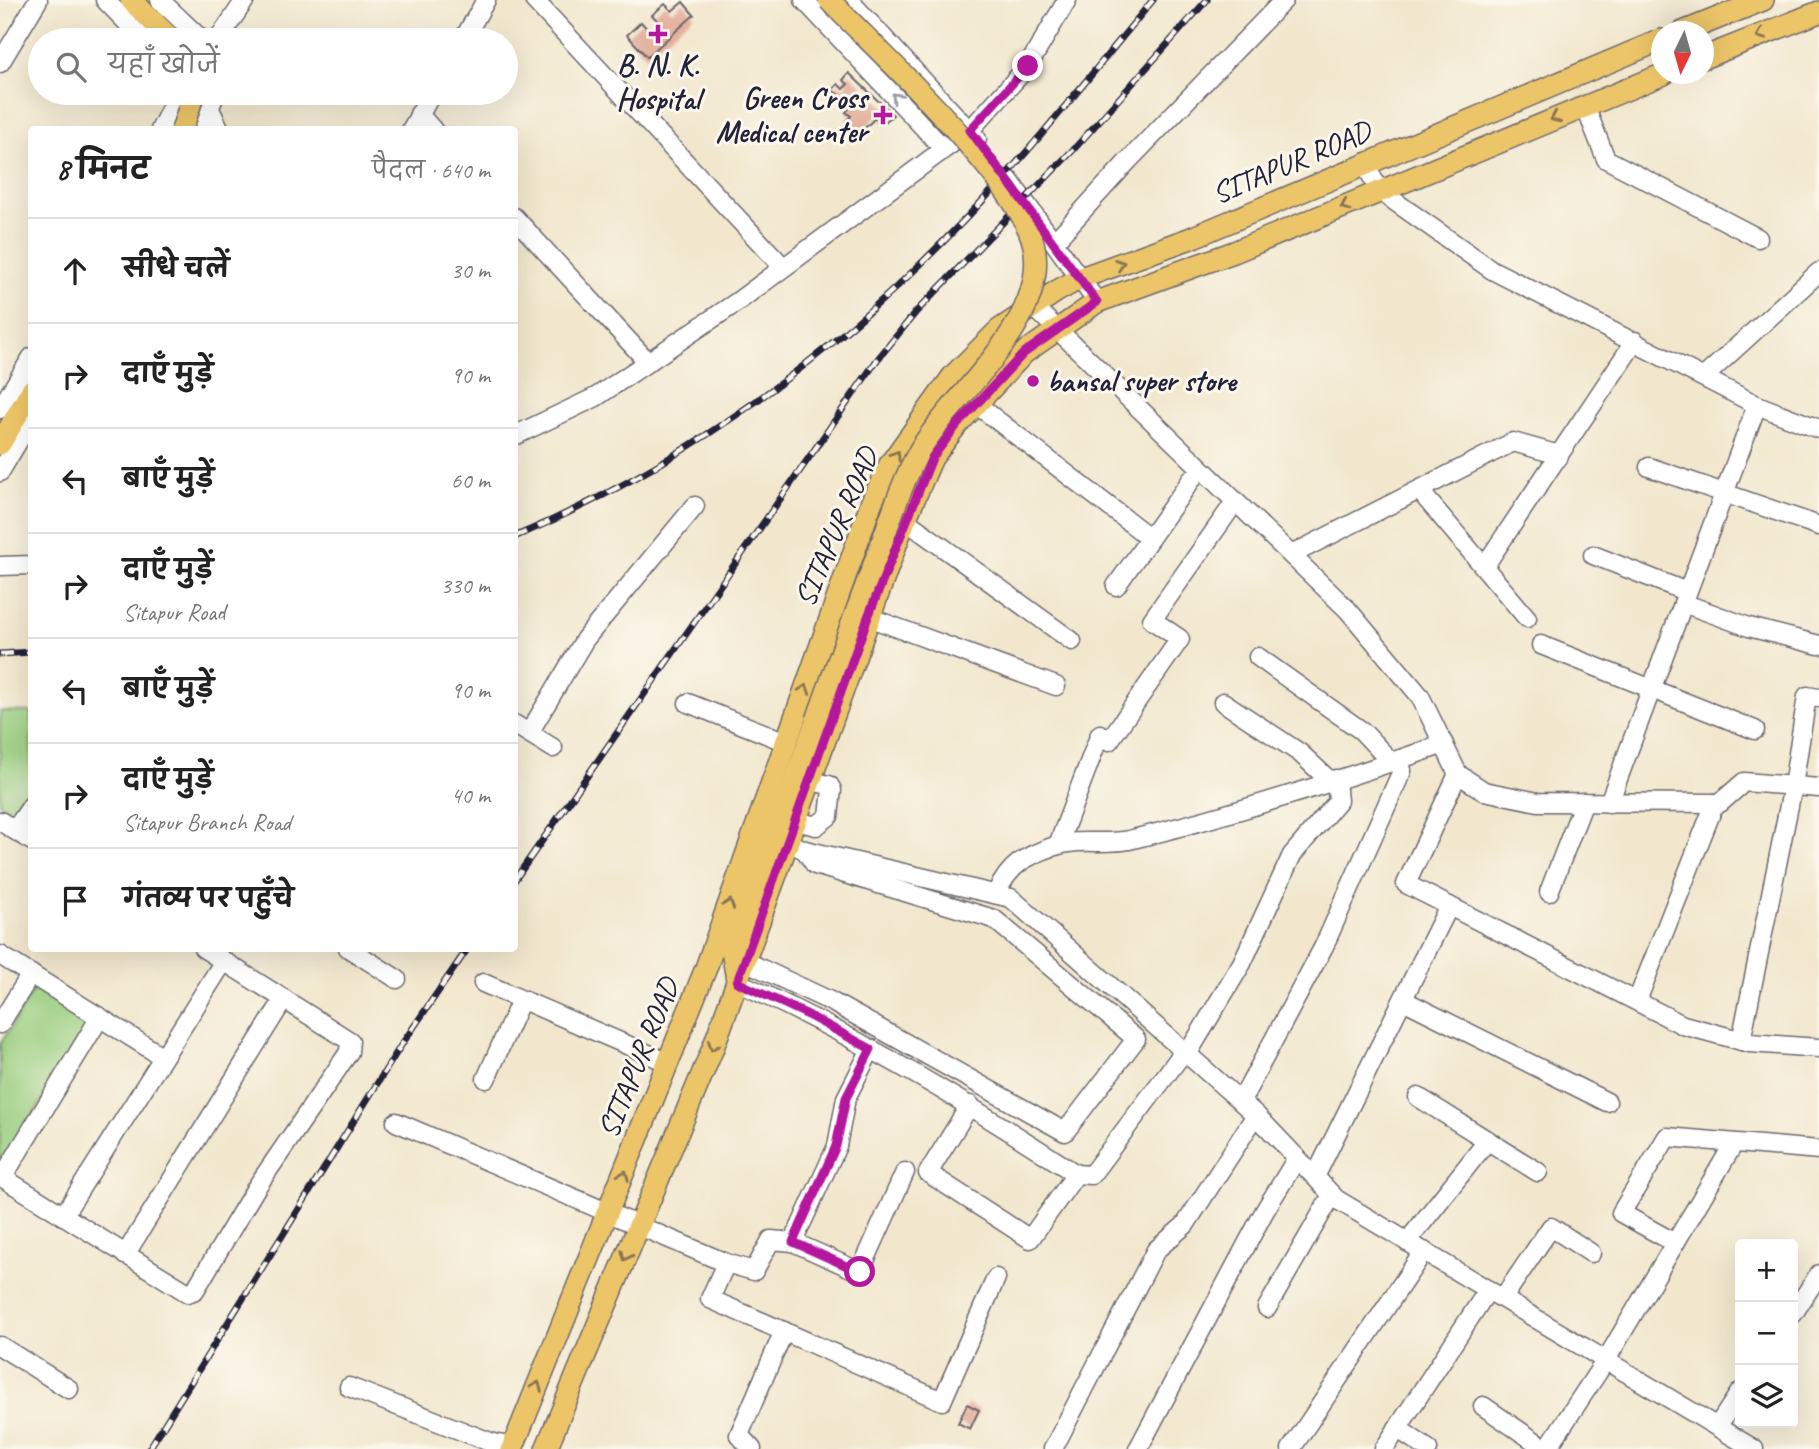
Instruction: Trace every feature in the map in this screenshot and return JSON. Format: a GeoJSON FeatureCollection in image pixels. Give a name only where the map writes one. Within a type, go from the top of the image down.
{"type":"FeatureCollection","features":[{"type":"Feature","properties":{"kind":"main road"},"geometry":{"type":"LineString","coordinates":[[131,0],[160,28]]}},
{"type":"Feature","properties":{"kind":"main road"},"geometry":{"type":"LineString","coordinates":[[546,1449],[737,982],[738,956],[817,720],[897,502],[920,451],[942,417],[1015,327],[1025,306],[1036,258],[1026,221],[1011,197],[943,118],[828,0]]}},
{"type":"Feature","properties":{"kind":"main road"},"geometry":{"type":"LineString","coordinates":[[1710,21],[1763,0]]}},
{"type":"Feature","properties":{"kind":"main road"},"geometry":{"type":"LineString","coordinates":[[1714,54],[1819,12]]}},
{"type":"Feature","properties":{"kind":"main road","name":"SITAPUR ROAD"},"geometry":{"type":"LineString","coordinates":[[512,1448],[706,968],[850,559],[890,464],[953,376],[999,330],[1081,278],[1181,242],[1651,44]]}},
{"type":"Feature","properties":{"kind":"main road","name":"SITAPUR ROAD"},"geometry":{"type":"LineString","coordinates":[[738,956],[797,846],[797,821],[811,780],[868,617],[932,458],[976,404],[1024,353],[1097,302],[1234,252],[1651,79]]}},
{"type":"Feature","properties":{"kind":"main road"},"geometry":{"type":"LineString","coordinates":[[182,126],[190,105]]}},
{"type":"Feature","properties":{"kind":"main road"},"geometry":{"type":"LineString","coordinates":[[0,444],[28,397]]}},
{"type":"Feature","properties":{"kind":"main road"},"geometry":{"type":"LineString","coordinates":[[706,968],[738,956]]}},
{"type":"Feature","properties":{"kind":"street"},"geometry":{"type":"LineString","coordinates":[[0,64],[38,0]]}},
{"type":"Feature","properties":{"kind":"street"},"geometry":{"type":"LineString","coordinates":[[105,0],[132,28]]}},
{"type":"Feature","properties":{"kind":"street"},"geometry":{"type":"LineString","coordinates":[[160,0],[189,28]]}},
{"type":"Feature","properties":{"kind":"street"},"geometry":{"type":"LineString","coordinates":[[226,28],[245,0]]}},
{"type":"Feature","properties":{"kind":"street"},"geometry":{"type":"LineString","coordinates":[[470,28],[486,0]]}},
{"type":"Feature","properties":{"kind":"street"},"geometry":{"type":"LineString","coordinates":[[534,0],[783,267]]}},
{"type":"Feature","properties":{"kind":"street"},"geometry":{"type":"LineString","coordinates":[[804,0],[942,147]]}},
{"type":"Feature","properties":{"kind":"street"},"geometry":{"type":"LineString","coordinates":[[849,0],[970,130],[1055,241],[1097,302]]}},
{"type":"Feature","properties":{"kind":"street"},"geometry":{"type":"LineString","coordinates":[[518,434],[596,397],[783,267],[942,147],[970,130],[1028,66],[1067,0]]}},
{"type":"Feature","properties":{"kind":"street"},"geometry":{"type":"LineString","coordinates":[[1055,241],[1127,162],[1284,0]]}},
{"type":"Feature","properties":{"kind":"street"},"geometry":{"type":"LineString","coordinates":[[163,126],[176,105]]}},
{"type":"Feature","properties":{"kind":"street"},"geometry":{"type":"LineString","coordinates":[[201,105],[211,111],[218,126]]}},
{"type":"Feature","properties":{"kind":"street"},"geometry":{"type":"LineString","coordinates":[[202,126],[213,105]]}},
{"type":"Feature","properties":{"kind":"street"},"geometry":{"type":"LineString","coordinates":[[415,122],[425,105]]}},
{"type":"Feature","properties":{"kind":"street"},"geometry":{"type":"LineString","coordinates":[[1585,106],[1606,159],[1758,238]]}},
{"type":"Feature","properties":{"kind":"street"},"geometry":{"type":"LineString","coordinates":[[1364,163],[1380,191],[1492,270],[1757,405],[1819,429]]}},
{"type":"Feature","properties":{"kind":"street"},"geometry":{"type":"LineString","coordinates":[[518,221],[648,362]]}},
{"type":"Feature","properties":{"kind":"street"},"geometry":{"type":"LineString","coordinates":[[1704,377],[1819,272]]}},
{"type":"Feature","properties":{"kind":"street"},"geometry":{"type":"LineString","coordinates":[[1034,306],[1349,610],[1420,696],[1458,774],[1484,791],[1538,802],[1720,803],[1744,782],[1819,788]]}},
{"type":"Feature","properties":{"kind":"street"},"geometry":{"type":"LineString","coordinates":[[1484,568],[1635,341]]}},
{"type":"Feature","properties":{"kind":"street"},"geometry":{"type":"LineString","coordinates":[[0,409],[28,364]]}},
{"type":"Feature","properties":{"kind":"street"},"geometry":{"type":"LineString","coordinates":[[976,404],[1150,538]]}},
{"type":"Feature","properties":{"kind":"street"},"geometry":{"type":"LineString","coordinates":[[1609,803],[1757,405]]}},
{"type":"Feature","properties":{"kind":"street"},"geometry":{"type":"LineString","coordinates":[[0,472],[28,425]]}},
{"type":"Feature","properties":{"kind":"street"},"geometry":{"type":"LineString","coordinates":[[1291,555],[1513,442],[1559,455]]}},
{"type":"Feature","properties":{"kind":"street"},"geometry":{"type":"LineString","coordinates":[[1649,467],[1819,526]]}},
{"type":"Feature","properties":{"kind":"street"},"geometry":{"type":"LineString","coordinates":[[1116,586],[1192,479]]}},
{"type":"Feature","properties":{"kind":"street"},"geometry":{"type":"LineString","coordinates":[[1419,490],[1527,618]]}},
{"type":"Feature","properties":{"kind":"street"},"geometry":{"type":"LineString","coordinates":[[1058,845],[1100,734],[1110,741],[1180,639],[1152,620],[1236,502]]}},
{"type":"Feature","properties":{"kind":"street"},"geometry":{"type":"LineString","coordinates":[[553,748],[518,727],[585,639],[695,506]]}},
{"type":"Feature","properties":{"kind":"street"},"geometry":{"type":"LineString","coordinates":[[905,520],[1072,641]]}},
{"type":"Feature","properties":{"kind":"street"},"geometry":{"type":"LineString","coordinates":[[1593,555],[1749,627],[1819,645]]}},
{"type":"Feature","properties":{"kind":"street"},"geometry":{"type":"LineString","coordinates":[[0,566],[28,565]]}},
{"type":"Feature","properties":{"kind":"street"},"geometry":{"type":"LineString","coordinates":[[868,617],[1056,685]]}},
{"type":"Feature","properties":{"kind":"street"},"geometry":{"type":"LineString","coordinates":[[1541,645],[1755,730]]}},
{"type":"Feature","properties":{"kind":"street"},"geometry":{"type":"LineString","coordinates":[[1241,1101],[1324,946],[1402,771],[1396,760],[1362,731],[1258,657]]}},
{"type":"Feature","properties":{"kind":"street"},"geometry":{"type":"LineString","coordinates":[[1741,1041],[1793,786],[1807,696],[1819,698]]}},
{"type":"Feature","properties":{"kind":"street"},"geometry":{"type":"LineString","coordinates":[[737,982],[804,1013],[970,1105],[1076,1174],[1091,1175],[1187,1052],[1242,963],[1292,855],[1338,801],[1333,780],[1300,753],[1223,702]]}},
{"type":"Feature","properties":{"kind":"street"},"geometry":{"type":"LineString","coordinates":[[688,704],[786,742]]}},
{"type":"Feature","properties":{"kind":"street"},"geometry":{"type":"LineString","coordinates":[[996,894],[1005,874],[1018,862],[1058,845],[1126,841],[1444,744]]}},
{"type":"Feature","properties":{"kind":"street"},"geometry":{"type":"LineString","coordinates":[[1458,774],[1406,884],[1683,1025],[1741,1041],[1819,1048]]}},
{"type":"Feature","properties":{"kind":"street"},"geometry":{"type":"LineString","coordinates":[[1549,892],[1584,802]]}},
{"type":"Feature","properties":{"kind":"street"},"geometry":{"type":"LineString","coordinates":[[1637,1002],[1715,803]]}},
{"type":"Feature","properties":{"kind":"street"},"geometry":{"type":"LineString","coordinates":[[28,808],[8,826],[28,838]]}},
{"type":"Feature","properties":{"kind":"street"},"geometry":{"type":"LineString","coordinates":[[738,956],[832,1002],[1065,1132],[1136,1039],[994,919],[815,865],[797,846]]}},
{"type":"Feature","properties":{"kind":"street"},"geometry":{"type":"LineString","coordinates":[[797,846],[1011,898],[1241,1101],[1332,1195],[1754,1449]]}},
{"type":"Feature","properties":{"kind":"street"},"geometry":{"type":"LineString","coordinates":[[1315,1177],[1449,906]]}},
{"type":"Feature","properties":{"kind":"street"},"geometry":{"type":"LineString","coordinates":[[100,1017],[1,1176],[188,1293],[195,1290],[256,1188],[349,1052],[350,1041],[209,952]]}},
{"type":"Feature","properties":{"kind":"street"},"geometry":{"type":"LineString","coordinates":[[354,952],[397,979]]}},
{"type":"Feature","properties":{"kind":"street"},"geometry":{"type":"LineString","coordinates":[[0,955],[163,1057]]}},
{"type":"Feature","properties":{"kind":"street"},"geometry":{"type":"LineString","coordinates":[[63,1216],[223,961]]}},
{"type":"Feature","properties":{"kind":"street"},"geometry":{"type":"LineString","coordinates":[[0,1024],[31,974]]}},
{"type":"Feature","properties":{"kind":"street"},"geometry":{"type":"LineString","coordinates":[[482,983],[669,1063]]}},
{"type":"Feature","properties":{"kind":"street"},"geometry":{"type":"LineString","coordinates":[[125,1255],[284,999]]}},
{"type":"Feature","properties":{"kind":"street"},"geometry":{"type":"LineString","coordinates":[[485,1079],[521,1000]]}},
{"type":"Feature","properties":{"kind":"street"},"geometry":{"type":"LineString","coordinates":[[1403,1000],[1607,1102]]}},
{"type":"Feature","properties":{"kind":"street"},"geometry":{"type":"LineString","coordinates":[[793,1242],[836,1146],[846,1098],[871,1049]]}},
{"type":"Feature","properties":{"kind":"street"},"geometry":{"type":"LineString","coordinates":[[1418,1097],[1538,1172]]}},
{"type":"Feature","properties":{"kind":"street"},"geometry":{"type":"LineString","coordinates":[[970,1105],[928,1173],[1030,1239],[1076,1174]]}},
{"type":"Feature","properties":{"kind":"street"},"geometry":{"type":"LineString","coordinates":[[1053,1449],[1156,1250],[1185,1225],[1256,1115]]}},
{"type":"Feature","properties":{"kind":"street"},"geometry":{"type":"LineString","coordinates":[[396,1122],[726,1263],[754,1271],[771,1240],[793,1242],[860,1272],[905,1172]]}},
{"type":"Feature","properties":{"kind":"street"},"geometry":{"type":"LineString","coordinates":[[1675,1243],[1621,1213],[1667,1137],[1733,1145],[1819,1150]]}},
{"type":"Feature","properties":{"kind":"street"},"geometry":{"type":"LineString","coordinates":[[1408,1242],[1488,1140]]}},
{"type":"Feature","properties":{"kind":"street"},"geometry":{"type":"LineString","coordinates":[[1483,1406],[1546,1449],[1606,1360],[1733,1145]]}},
{"type":"Feature","properties":{"kind":"street"},"geometry":{"type":"LineString","coordinates":[[1138,1449],[1264,1212],[1297,1158]]}},
{"type":"Feature","properties":{"kind":"street"},"geometry":{"type":"LineString","coordinates":[[1267,1308],[1332,1195]]}},
{"type":"Feature","properties":{"kind":"street"},"geometry":{"type":"LineString","coordinates":[[1384,1449],[1496,1294],[1551,1227],[1591,1253]]}},
{"type":"Feature","properties":{"kind":"street"},"geometry":{"type":"LineString","coordinates":[[1292,1449],[1424,1251]]}},
{"type":"Feature","properties":{"kind":"street"},"geometry":{"type":"LineString","coordinates":[[726,1263],[710,1298],[942,1401],[996,1278]]}},
{"type":"Feature","properties":{"kind":"street"},"geometry":{"type":"LineString","coordinates":[[1798,1306],[1819,1274]]}},
{"type":"Feature","properties":{"kind":"street"},"geometry":{"type":"LineString","coordinates":[[752,1449],[739,1435],[784,1331]]}},
{"type":"Feature","properties":{"kind":"street"},"geometry":{"type":"LineString","coordinates":[[0,1346],[69,1389]]}},
{"type":"Feature","properties":{"kind":"street"},"geometry":{"type":"LineString","coordinates":[[349,1387],[512,1448]]}},
{"type":"Feature","properties":{"kind":"street"},"geometry":{"type":"LineString","coordinates":[[1717,1427],[1735,1400]]}},
{"type":"Feature","properties":{"kind":"street"},"geometry":{"type":"LineString","coordinates":[[1397,1429],[1428,1449]]}},
{"type":"Feature","properties":{"kind":"green space"},"geometry":{"type":"Polygon","coordinates":[[[0,711],[28,712],[28,786],[12,812],[0,804],[0,711]]]}},
{"type":"Feature","properties":{"kind":"green space"},"geometry":{"type":"Polygon","coordinates":[[[35,988],[91,1023],[3,1163],[0,1161],[0,1044],[35,988]]]}},
{"type":"Feature","properties":{"kind":"building"},"geometry":{"type":"Polygon","coordinates":[[[683,2],[694,15],[647,57],[627,35],[641,22],[650,32],[660,23],[652,15],[665,4],[672,11],[683,2]]]}},
{"type":"Feature","properties":{"kind":"building"},"geometry":{"type":"Polygon","coordinates":[[[849,73],[893,115],[884,123],[877,116],[860,133],[846,121],[851,116],[846,112],[852,105],[832,90],[838,84],[843,89],[848,84],[843,80],[849,73]]]}},
{"type":"Feature","properties":{"kind":"building"},"geometry":{"type":"Polygon","coordinates":[[[967,1404],[979,1410],[970,1429],[958,1423],[967,1404]]]}},
{"type":"Feature","properties":{"kind":"railway"},"geometry":{"type":"LineString","coordinates":[[518,535],[578,508],[640,475],[700,439],[815,357],[921,264],[970,214],[1018,162],[1153,0]]}},
{"type":"Feature","properties":{"kind":"railway"},"geometry":{"type":"LineString","coordinates":[[518,875],[877,360],[916,312],[1074,149],[1207,0]]}},
{"type":"Feature","properties":{"kind":"railway"},"geometry":{"type":"LineString","coordinates":[[0,654],[28,652]]}},
{"type":"Feature","properties":{"kind":"railway"},"geometry":{"type":"LineString","coordinates":[[149,1449],[400,1047],[465,952]]}},
{"type":"Feature","properties":{"kind":"place","name":"B. N. K. Hospital"},"geometry":{"type":"Point","coordinates":[658,34]}},
{"type":"Feature","properties":{"kind":"place","name":"Green Cross Medical center"},"geometry":{"type":"Point","coordinates":[883,115]}},
{"type":"Feature","properties":{"kind":"place","name":"bansal super store"},"geometry":{"type":"Point","coordinates":[1033,381]}},
{"type":"Feature","properties":{"kind":"route"},"geometry":{"type":"LineString","coordinates":[[860,1272],[793,1242],[836,1146],[846,1098],[871,1049],[804,1013],[737,982],[804,803],[868,617],[932,458],[957,425],[1024,353],[1097,302],[970,130],[1028,66]]}}]}
